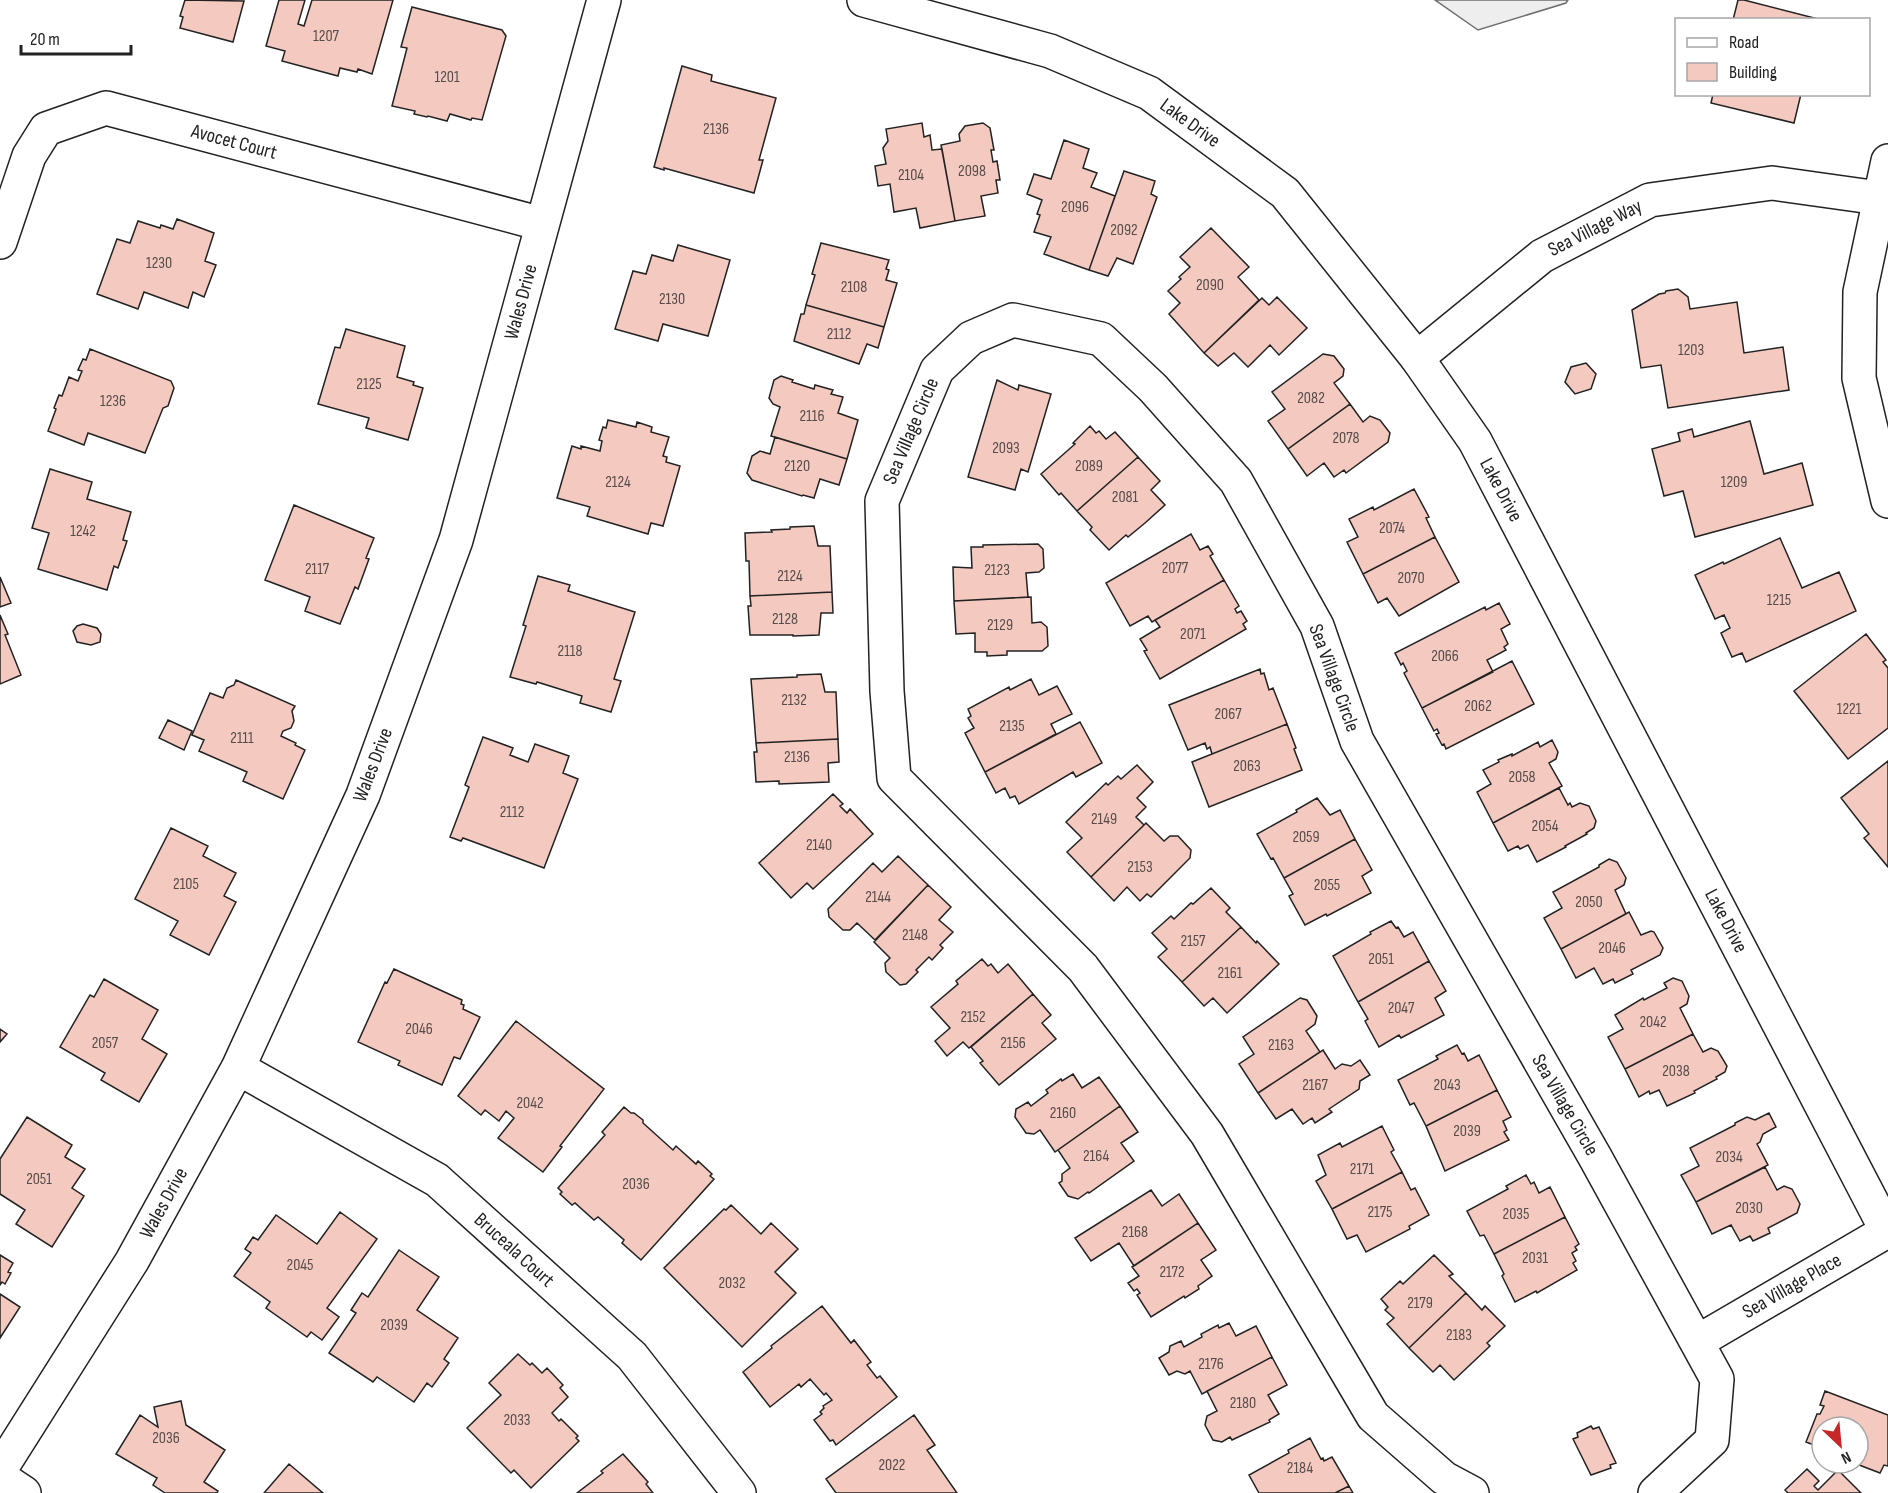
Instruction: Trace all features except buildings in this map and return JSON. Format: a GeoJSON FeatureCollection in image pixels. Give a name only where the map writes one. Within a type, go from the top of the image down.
{"type":"FeatureCollection","features":[{"type":"Feature","properties":{"kind":"street","name":"Wales Drive"},"geometry":{"type":"LineString","coordinates":[[0,1470],[132,1261],[238,1068],[363,795],[456,540],[604,0]]}},
{"type":"Feature","properties":{"kind":"street","name":"Lake Drive"},"geometry":{"type":"LineString","coordinates":[[864,0],[1050,51],[1149,93],[1285,193],[1417,358],[1475,441],[1887,1232]]}},
{"type":"Feature","properties":{"kind":"street","name":"Avocet Court"},"geometry":{"type":"LineString","coordinates":[[0,242],[29,156],[46,129],[106,108],[542,224]]}},
{"type":"Feature","properties":{"kind":"street"},"geometry":{"type":"LineString","coordinates":[[1888,160],[1860,292],[1859,378],[1888,501]]}},
{"type":"Feature","properties":{"kind":"street","name":"Sea Village Way"},"geometry":{"type":"LineString","coordinates":[[1417,358],[1542,256],[1650,200],[1772,183],[1879,198]]}},
{"type":"Feature","properties":{"kind":"street","name":"Sea Village Circle"},"geometry":{"type":"LineString","coordinates":[[1472,1493],[1444,1478],[1373,1416],[1207,1134],[1083,968],[894,778],[887,691],[882,501],[937,370],[971,338],[1013,320],[1101,339],[1153,388],[1236,481],[1317,626],[1357,741],[1595,1157],[1717,1379],[1712,1440],[1655,1493]]}},
{"type":"Feature","properties":{"kind":"street","name":"Bruceala Court"},"geometry":{"type":"LineString","coordinates":[[238,1068],[437,1180],[632,1356],[740,1493]]}},
{"type":"Feature","properties":{"kind":"street","name":"Sea Village Place"},"geometry":{"type":"LineString","coordinates":[[1697,1342],[1887,1232]]}},
{"type":"Feature","properties":{"kind":"street"},"geometry":{"type":"LineString","coordinates":[[0,1477],[24,1493]]}},
{"type":"Feature","properties":{"kind":"shaded area"},"geometry":{"type":"Polygon","coordinates":[[[1435,0],[1568,0],[1566,3],[1478,30],[1435,0]]]}}]}
